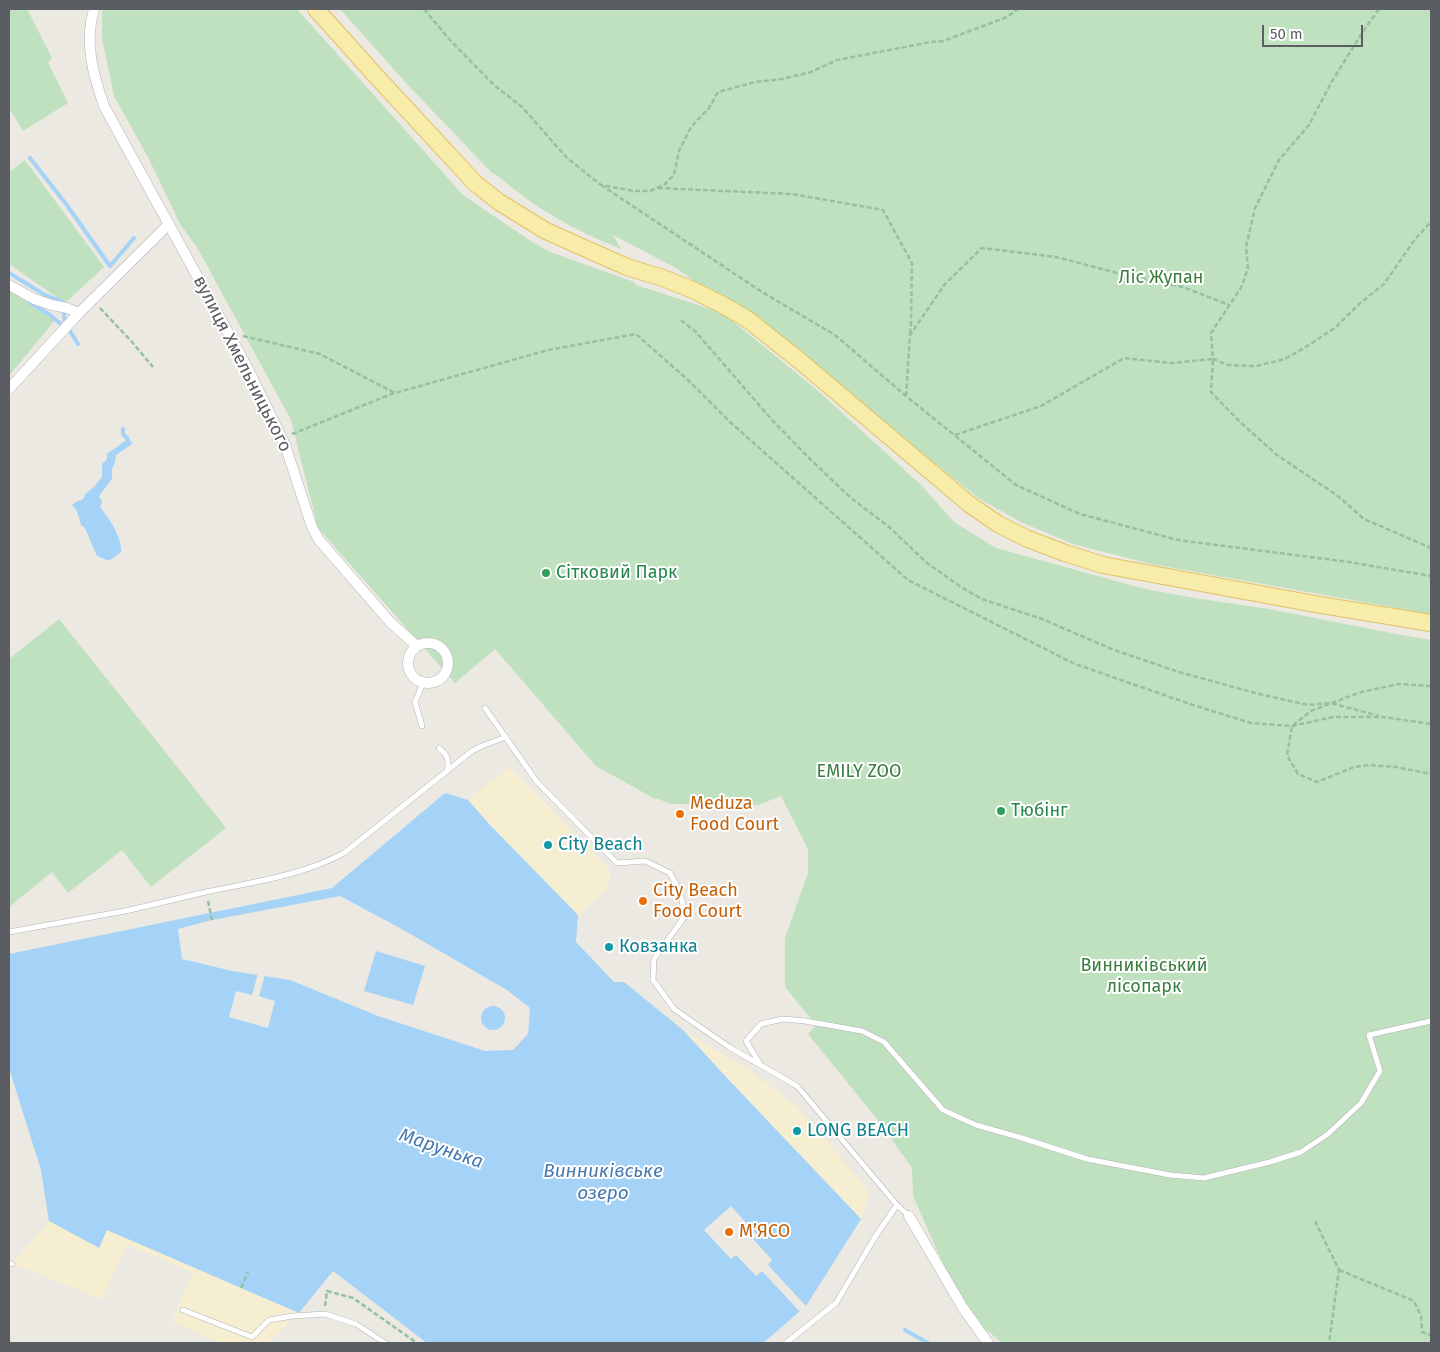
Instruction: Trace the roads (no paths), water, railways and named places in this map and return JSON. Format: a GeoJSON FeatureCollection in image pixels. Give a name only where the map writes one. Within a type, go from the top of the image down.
{"type":"FeatureCollection","features":[{"type":"Feature","properties":{"kind":"main road"},"geometry":{"type":"LineString","coordinates":[[316,9],[475,183],[499,202],[546,231],[627,267],[693,290],[747,319],[800,361],[969,504],[998,524],[1028,539],[1103,565],[1431,623]]}},
{"type":"Feature","properties":{"kind":"street","name":"вулиця Хмельницького"},"geometry":{"type":"LineString","coordinates":[[94,9],[89,46],[94,77],[104,106],[248,369],[282,438],[312,527],[319,540],[391,623],[417,646]]}},
{"type":"Feature","properties":{"kind":"street"},"geometry":{"type":"LineString","coordinates":[[9,389],[79,313],[169,224]]}},
{"type":"Feature","properties":{"kind":"street"},"geometry":{"type":"LineString","coordinates":[[9,285],[34,299],[68,308],[79,313]]}},
{"type":"Feature","properties":{"kind":"street"},"geometry":{"type":"LineString","coordinates":[[428,643],[439,646],[447,656],[449,662],[447,670],[441,679],[430,683],[423,682],[413,676],[408,664],[412,652],[417,646],[428,643]]}},
{"type":"Feature","properties":{"kind":"street"},"geometry":{"type":"LineString","coordinates":[[910,1216],[963,1308],[988,1343]]}},
{"type":"Feature","properties":{"kind":"lane"},"geometry":{"type":"LineString","coordinates":[[422,726],[415,702],[423,682]]}},
{"type":"Feature","properties":{"kind":"lane"},"geometry":{"type":"LineString","coordinates":[[485,708],[537,782],[617,862],[645,861],[670,872],[682,900],[685,916],[654,958],[653,980],[674,1009],[729,1047],[797,1086],[898,1205],[910,1216]]}},
{"type":"Feature","properties":{"kind":"lane"},"geometry":{"type":"LineString","coordinates":[[9,932],[260,882],[306,869],[332,859],[344,853],[472,751],[506,737]]}},
{"type":"Feature","properties":{"kind":"lane"},"geometry":{"type":"LineString","coordinates":[[439,748],[448,756],[449,764],[447,770]]}},
{"type":"Feature","properties":{"kind":"lane"},"geometry":{"type":"LineString","coordinates":[[761,1066],[746,1041],[761,1024],[783,1019],[805,1021],[862,1032],[884,1042],[943,1110],[976,1125],[1087,1158],[1170,1174],[1204,1178],[1270,1162],[1301,1152],[1328,1134],[1361,1103],[1380,1071],[1369,1035],[1431,1021]]}},
{"type":"Feature","properties":{"kind":"lane"},"geometry":{"type":"LineString","coordinates":[[786,1343],[836,1303],[875,1237],[898,1205]]}},
{"type":"Feature","properties":{"kind":"lane"},"geometry":{"type":"LineString","coordinates":[[184,1310],[252,1337],[269,1320],[324,1314],[356,1324],[385,1343]]}},
{"type":"Feature","properties":{"kind":"water"},"geometry":{"type":"Polygon","coordinates":[[[128,439],[132,444],[116,455],[112,469],[112,479],[99,496],[102,501],[100,507],[114,528],[121,546],[121,552],[108,560],[97,556],[85,528],[81,525],[77,511],[72,505],[83,499],[86,493],[102,477],[102,464],[107,459],[107,454],[128,439]]]}},
{"type":"Feature","properties":{"kind":"water","name":"Винниківське озеро"},"geometry":{"type":"Polygon","coordinates":[[[445,793],[468,800],[578,915],[576,942],[614,982],[624,982],[683,1030],[861,1219],[806,1306],[763,1343],[427,1343],[333,1271],[299,1313],[107,1230],[99,1248],[49,1221],[41,1170],[9,1068],[9,954],[332,888],[445,793]],[[340,896],[212,920],[178,929],[182,959],[232,971],[290,980],[378,1016],[485,1051],[513,1050],[528,1034],[530,1008],[507,990],[400,928],[340,896]]]}},
{"type":"Feature","properties":{"kind":"water"},"geometry":{"type":"Polygon","coordinates":[[[376,951],[425,966],[413,1005],[364,991],[376,951]]]}},
{"type":"Feature","properties":{"kind":"water"},"geometry":{"type":"Polygon","coordinates":[[[493,1006],[501,1010],[505,1018],[501,1026],[493,1030],[485,1026],[481,1018],[485,1010],[493,1006]]]}},
{"type":"Feature","properties":{"kind":"waterway"},"geometry":{"type":"LineString","coordinates":[[30,158],[66,204],[110,266],[134,238]]}},
{"type":"Feature","properties":{"kind":"waterway"},"geometry":{"type":"LineString","coordinates":[[9,273],[45,295],[61,301],[63,304]]}},
{"type":"Feature","properties":{"kind":"waterway"},"geometry":{"type":"LineString","coordinates":[[29,302],[62,325]]}},
{"type":"Feature","properties":{"kind":"waterway"},"geometry":{"type":"LineString","coordinates":[[64,312],[65,325]]}},
{"type":"Feature","properties":{"kind":"waterway"},"geometry":{"type":"LineString","coordinates":[[70,331],[78,344]]}},
{"type":"Feature","properties":{"kind":"waterway"},"geometry":{"type":"LineString","coordinates":[[123,429],[123,434],[128,442]]}},
{"type":"Feature","properties":{"kind":"waterway"},"geometry":{"type":"LineString","coordinates":[[905,1330],[928,1343]]}},
{"type":"Feature","properties":{"kind":"place","name":"Сітковий Парк"},"geometry":{"type":"Point","coordinates":[546,573]}},
{"type":"Feature","properties":{"kind":"place","name":"Тюбінг"},"geometry":{"type":"Point","coordinates":[1001,811]}},
{"type":"Feature","properties":{"kind":"place","name":"Meduza Food Court"},"geometry":{"type":"Point","coordinates":[680,814]}},
{"type":"Feature","properties":{"kind":"place","name":"City Beach"},"geometry":{"type":"Point","coordinates":[548,845]}},
{"type":"Feature","properties":{"kind":"place","name":"City Beach Food Court"},"geometry":{"type":"Point","coordinates":[643,901]}},
{"type":"Feature","properties":{"kind":"place","name":"Ковзанка"},"geometry":{"type":"Point","coordinates":[609,947]}},
{"type":"Feature","properties":{"kind":"place","name":"LONG BEACH"},"geometry":{"type":"Point","coordinates":[797,1131]}},
{"type":"Feature","properties":{"kind":"place","name":"М’ЯСО"},"geometry":{"type":"Point","coordinates":[729,1232]}},
{"type":"Feature","properties":{"kind":"park label","name":"Ліс Жупан"},"geometry":{"type":"Point","coordinates":[1161,278]}},
{"type":"Feature","properties":{"kind":"park label","name":"EMILY ZOO"},"geometry":{"type":"Point","coordinates":[859,772]}},
{"type":"Feature","properties":{"kind":"park label","name":"Винниківський лісопарк"},"geometry":{"type":"Point","coordinates":[1144,976]}},
{"type":"Feature","properties":{"kind":"water label","name":"Марунька"},"geometry":{"type":"Point","coordinates":[441,1149]}}]}
